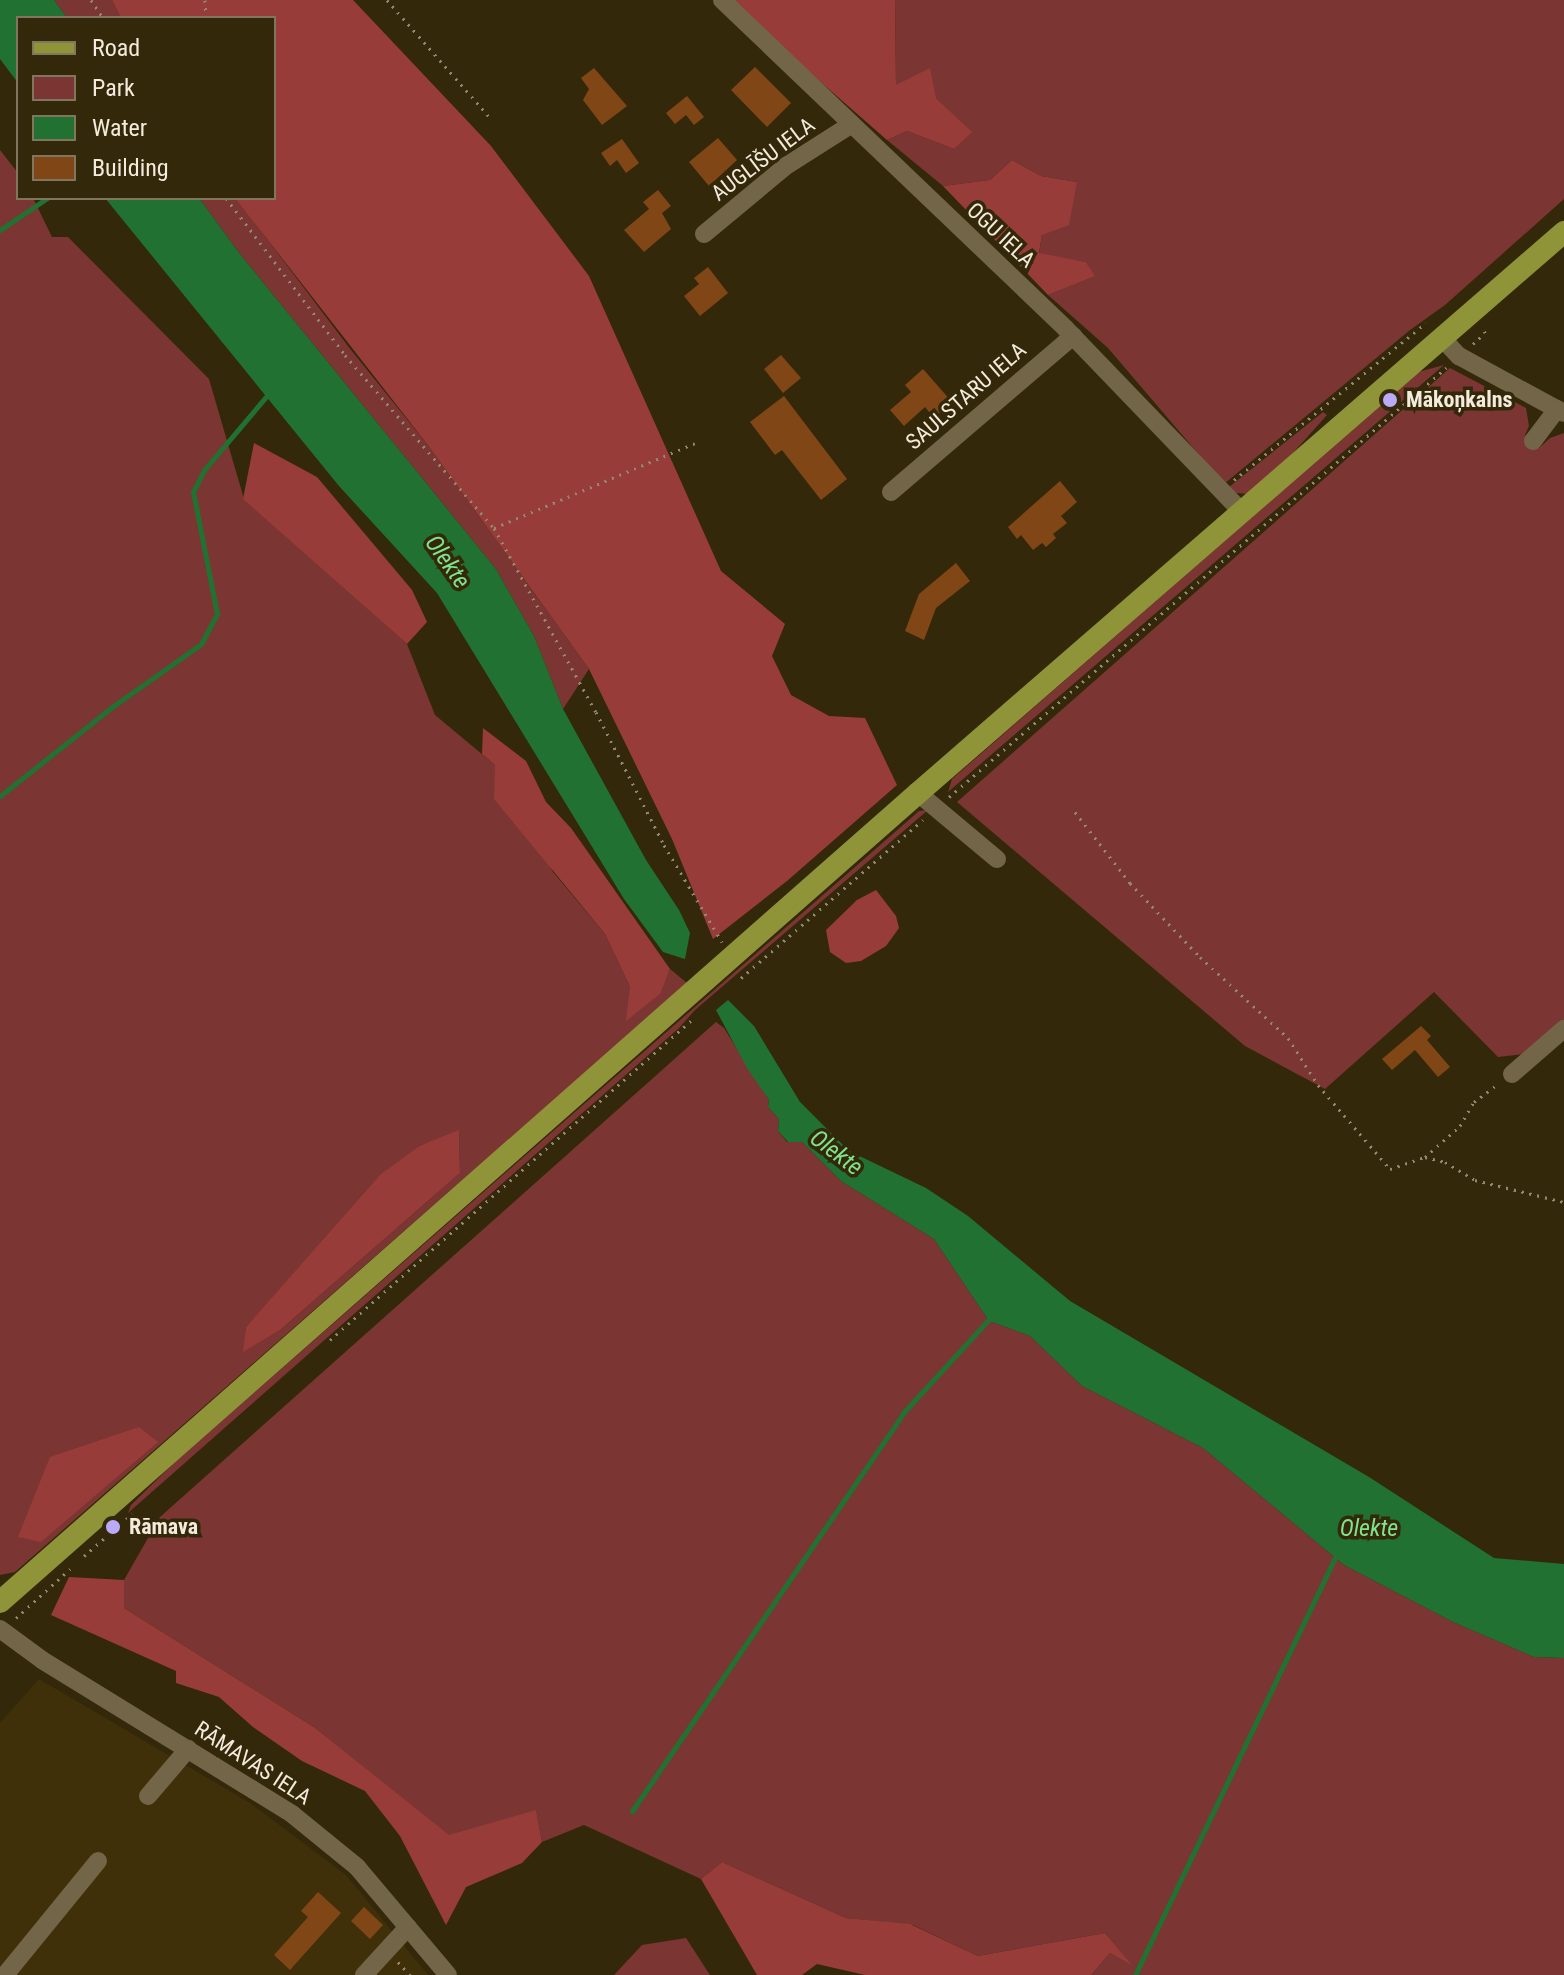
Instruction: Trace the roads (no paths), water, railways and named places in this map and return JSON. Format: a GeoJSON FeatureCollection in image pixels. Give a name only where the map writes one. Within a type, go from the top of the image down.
{"type":"FeatureCollection","features":[{"type":"Feature","properties":{"kind":"main road"},"geometry":{"type":"LineString","coordinates":[[0,1602],[734,969],[918,793],[1241,511],[1435,330],[1471,313],[1564,232]]}},
{"type":"Feature","properties":{"kind":"street","name":"OGU IELA"},"geometry":{"type":"LineString","coordinates":[[722,0],[1073,336],[1241,511]]}},
{"type":"Feature","properties":{"kind":"street","name":"AUGLĪŠU IELA"},"geometry":{"type":"LineString","coordinates":[[704,234],[786,166],[852,124]]}},
{"type":"Feature","properties":{"kind":"street"},"geometry":{"type":"LineString","coordinates":[[1435,330],[1459,356],[1561,411],[1533,441]]}},
{"type":"Feature","properties":{"kind":"street","name":"SAULSTARU IELA"},"geometry":{"type":"LineString","coordinates":[[891,492],[1073,336]]}},
{"type":"Feature","properties":{"kind":"street"},"geometry":{"type":"LineString","coordinates":[[918,793],[997,859]]}},
{"type":"Feature","properties":{"kind":"street"},"geometry":{"type":"LineString","coordinates":[[1512,1074],[1564,1029]]}},
{"type":"Feature","properties":{"kind":"street","name":"RĀMAVAS IELA"},"geometry":{"type":"LineString","coordinates":[[5,1626],[42,1660],[292,1814],[357,1867],[448,1975]]}},
{"type":"Feature","properties":{"kind":"street"},"geometry":{"type":"LineString","coordinates":[[148,1796],[188,1749]]}},
{"type":"Feature","properties":{"kind":"street"},"geometry":{"type":"LineString","coordinates":[[0,1970],[4,1975],[98,1861]]}},
{"type":"Feature","properties":{"kind":"street"},"geometry":{"type":"LineString","coordinates":[[364,1975],[408,1927]]}},
{"type":"Feature","properties":{"kind":"water"},"geometry":{"type":"Polygon","coordinates":[[[0,0],[54,0],[66,16],[16,16],[16,80],[0,59],[0,0]]]}},
{"type":"Feature","properties":{"kind":"water","name":"Olekte"},"geometry":{"type":"Polygon","coordinates":[[[107,200],[200,200],[240,254],[496,569],[534,636],[563,709],[646,860],[679,910],[690,933],[685,959],[663,952],[624,899],[437,593],[339,486],[107,200]]]}},
{"type":"Feature","properties":{"kind":"water","name":"Olekte"},"geometry":{"type":"Polygon","coordinates":[[[728,1000],[754,1026],[800,1102],[849,1151],[926,1188],[968,1216],[1070,1301],[1369,1477],[1494,1558],[1564,1564],[1564,1658],[1534,1657],[1453,1622],[1344,1565],[1203,1448],[1082,1386],[1030,1336],[989,1321],[934,1239],[841,1181],[802,1142],[788,1142],[778,1131],[779,1119],[768,1107],[769,1100],[747,1068],[716,1010],[728,1000]]]}},
{"type":"Feature","properties":{"kind":"waterway"},"geometry":{"type":"LineString","coordinates":[[0,230],[44,200]]}},
{"type":"Feature","properties":{"kind":"waterway"},"geometry":{"type":"LineString","coordinates":[[0,796],[112,707],[201,644],[217,614],[193,492],[204,470],[269,393]]}},
{"type":"Feature","properties":{"kind":"waterway"},"geometry":{"type":"LineString","coordinates":[[632,1811],[903,1413],[990,1318]]}},
{"type":"Feature","properties":{"kind":"waterway"},"geometry":{"type":"LineString","coordinates":[[1135,1975],[1337,1554]]}},
{"type":"Feature","properties":{"kind":"place","name":"Mākoņkalns"},"geometry":{"type":"Point","coordinates":[1390,400]}},
{"type":"Feature","properties":{"kind":"place","name":"Rāmava"},"geometry":{"type":"Point","coordinates":[113,1527]}}]}
